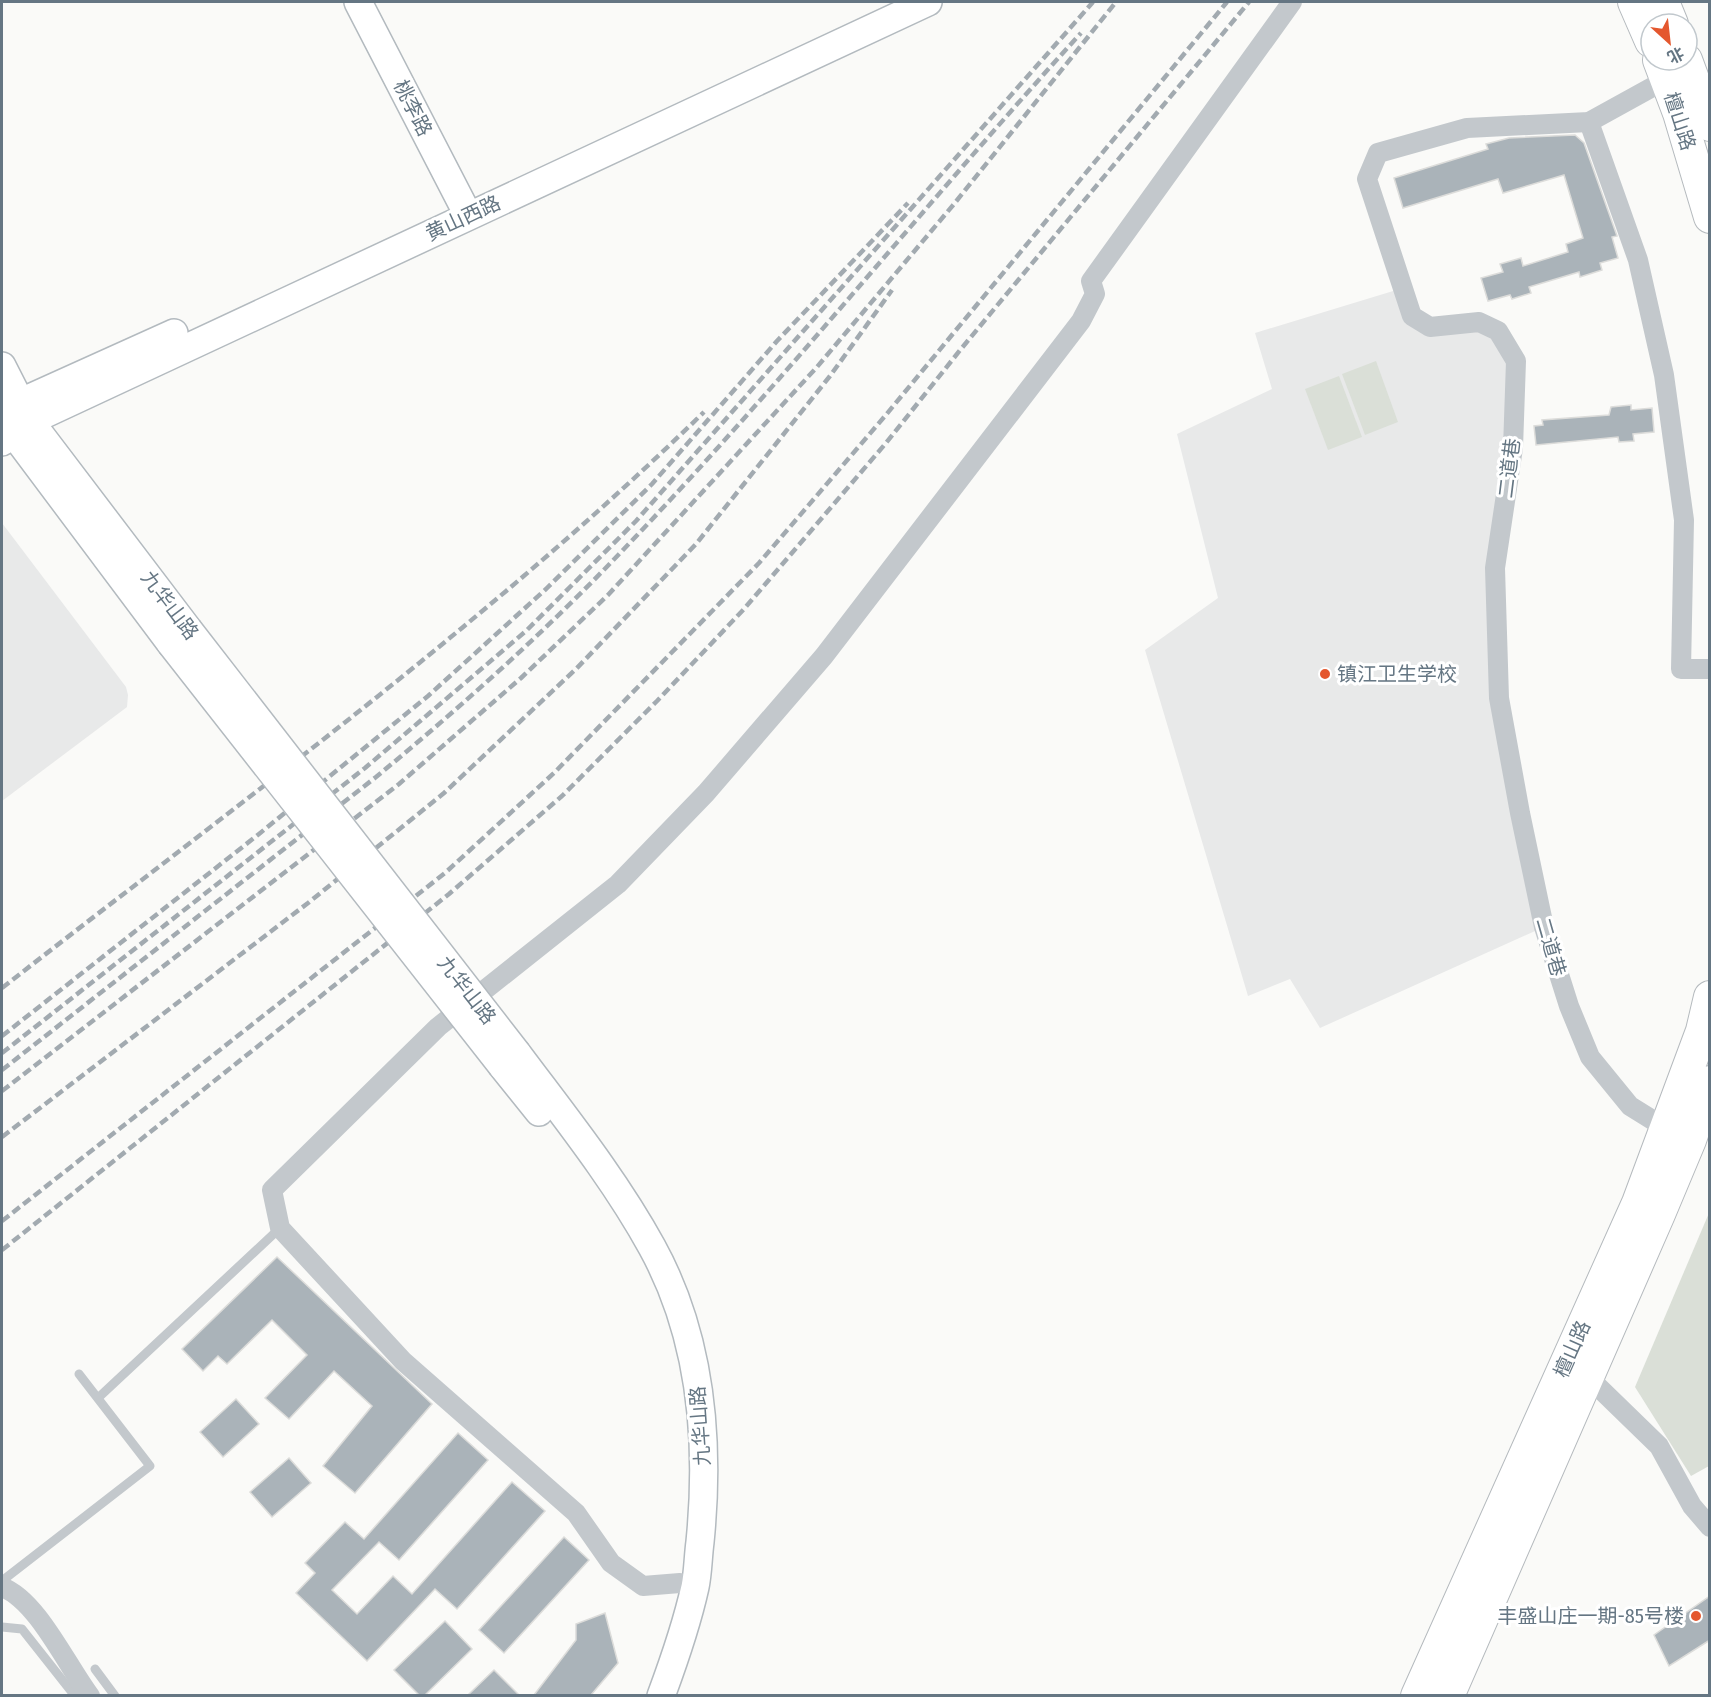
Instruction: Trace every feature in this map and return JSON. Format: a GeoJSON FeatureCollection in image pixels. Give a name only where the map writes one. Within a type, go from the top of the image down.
{"type":"FeatureCollection","features":[{"type":"Feature","properties":{"kind":"main road","name":"桃李路"},"geometry":{"type":"LineString","coordinates":[[358,2],[465,209]]}},
{"type":"Feature","properties":{"kind":"main road","name":"黄山西路"},"geometry":{"type":"LineString","coordinates":[[10,420],[465,209],[898,2]]}},
{"type":"Feature","properties":{"kind":"main road","name":"黄山西路"},"geometry":{"type":"LineString","coordinates":[[465,209],[928,2]]}},
{"type":"Feature","properties":{"kind":"main road","name":"檀山路"},"geometry":{"type":"LineString","coordinates":[[1673,72],[1710,217]]}},
{"type":"Feature","properties":{"kind":"main road","name":"檀山路"},"geometry":{"type":"LineString","coordinates":[[1675,72],[1710,125]]}},
{"type":"Feature","properties":{"kind":"main road","name":"九华山路"},"geometry":{"type":"LineString","coordinates":[[2,366],[10,420],[510,1060],[612,1180],[653,1249],[682,1319],[698,1383],[704,1438],[702,1516],[695,1587],[661,1695]]}},
{"type":"Feature","properties":{"kind":"main road","name":"檀山路"},"geometry":{"type":"LineString","coordinates":[[1417,1695],[1638,1203],[1702,1031],[1710,997]]}},
{"type":"Feature","properties":{"kind":"main road","name":"九华山路"},"geometry":{"type":"LineString","coordinates":[[510,1060],[599,1189],[641,1255],[668,1320],[683,1384],[688,1441],[689,1515],[680,1583],[645,1695]]}},
{"type":"Feature","properties":{"kind":"main road","name":"檀山路"},"geometry":{"type":"LineString","coordinates":[[1448,1695],[1686,1150],[1710,1082]]}},
{"type":"Feature","properties":{"kind":"street"},"geometry":{"type":"LineString","coordinates":[[680,1583],[643,1586],[611,1563],[576,1513],[403,1360],[280,1228],[272,1190],[438,1027],[618,884],[705,793],[824,656],[1081,321],[1095,294],[1092,281],[1293,2]]}},
{"type":"Feature","properties":{"kind":"street","name":"二道巷"},"geometry":{"type":"LineString","coordinates":[[1662,72],[1589,122],[1467,128],[1378,153],[1367,179],[1412,316],[1430,327],[1479,322],[1498,331],[1516,361],[1513,448],[1496,568],[1499,698],[1520,813],[1544,927],[1569,1006],[1590,1057],[1630,1106],[1667,1129]]}},
{"type":"Feature","properties":{"kind":"street"},"geometry":{"type":"LineString","coordinates":[[1589,122],[1638,260],[1664,375],[1684,520],[1681,669],[1710,669]]}},
{"type":"Feature","properties":{"kind":"street"},"geometry":{"type":"LineString","coordinates":[[1588,1377],[1659,1446],[1692,1506],[1710,1527]]}},
{"type":"Feature","properties":{"kind":"street"},"geometry":{"type":"LineString","coordinates":[[2,1587],[15,1592],[28,1604],[90,1695]]}},
{"type":"Feature","properties":{"kind":"lane"},"geometry":{"type":"LineString","coordinates":[[98,1398],[280,1228]]}},
{"type":"Feature","properties":{"kind":"lane"},"geometry":{"type":"LineString","coordinates":[[2,1581],[150,1466],[79,1374]]}},
{"type":"Feature","properties":{"kind":"lane"},"geometry":{"type":"LineString","coordinates":[[2,1627],[22,1629],[75,1695]]}},
{"type":"Feature","properties":{"kind":"lane"},"geometry":{"type":"LineString","coordinates":[[95,1669],[115,1695]]}},
{"type":"Feature","properties":{"kind":"shaded area","name":"镇江卫生学校"},"geometry":{"type":"Polygon","coordinates":[[[1403,288],[1412,316],[1479,322],[1516,361],[1495,568],[1499,698],[1544,927],[1320,1028],[1290,979],[1248,996],[1145,650],[1218,598],[1177,434],[1272,389],[1255,333],[1403,288]]]}},
{"type":"Feature","properties":{"kind":"shaded area"},"geometry":{"type":"Polygon","coordinates":[[[1376,361],[1398,422],[1365,435],[1342,374],[1376,361]]]}},
{"type":"Feature","properties":{"kind":"shaded area"},"geometry":{"type":"Polygon","coordinates":[[[1339,376],[1362,437],[1328,450],[1305,389],[1339,376]]]}},
{"type":"Feature","properties":{"kind":"shaded area"},"geometry":{"type":"Polygon","coordinates":[[[2,523],[126,687],[128,695],[127,707],[2,801],[2,523]]]}},
{"type":"Feature","properties":{"kind":"shaded area"},"geometry":{"type":"Polygon","coordinates":[[[1709,1213],[1709,1466],[1691,1476],[1635,1387],[1709,1213]]]}},
{"type":"Feature","properties":{"kind":"building"},"geometry":{"type":"Polygon","coordinates":[[[1575,135],[1584,143],[1617,236],[1612,237],[1618,258],[1600,263],[1602,270],[1580,277],[1579,272],[1529,287],[1531,293],[1512,299],[1510,295],[1488,301],[1481,278],[1503,272],[1500,264],[1521,258],[1523,266],[1568,252],[1566,244],[1583,238],[1564,175],[1503,193],[1498,179],[1403,208],[1394,178],[1488,149],[1486,144],[1509,138],[1575,135]]]}},
{"type":"Feature","properties":{"kind":"building"},"geometry":{"type":"Polygon","coordinates":[[[1631,405],[1631,410],[1652,408],[1654,432],[1633,434],[1634,441],[1619,442],[1618,437],[1536,445],[1534,426],[1543,425],[1542,420],[1609,415],[1611,407],[1631,405]]]}},
{"type":"Feature","properties":{"kind":"building"},"geometry":{"type":"Polygon","coordinates":[[[277,1257],[432,1404],[355,1493],[323,1466],[372,1406],[334,1371],[289,1419],[265,1398],[307,1355],[272,1320],[227,1364],[218,1356],[203,1371],[182,1349],[277,1257]]]}},
{"type":"Feature","properties":{"kind":"building"},"geometry":{"type":"Polygon","coordinates":[[[236,1399],[259,1424],[223,1457],[200,1432],[236,1399]]]}},
{"type":"Feature","properties":{"kind":"building"},"geometry":{"type":"Polygon","coordinates":[[[458,1433],[488,1460],[399,1560],[379,1542],[332,1590],[357,1614],[393,1576],[412,1594],[512,1482],[545,1511],[457,1609],[435,1589],[367,1661],[296,1593],[315,1573],[305,1563],[345,1522],[364,1539],[458,1433]]]}},
{"type":"Feature","properties":{"kind":"building"},"geometry":{"type":"Polygon","coordinates":[[[289,1458],[311,1483],[272,1517],[250,1492],[289,1458]]]}},
{"type":"Feature","properties":{"kind":"building"},"geometry":{"type":"Polygon","coordinates":[[[564,1537],[589,1560],[504,1653],[479,1630],[564,1537]]]}},
{"type":"Feature","properties":{"kind":"building","name":"丰盛山庄一期-85号楼"},"geometry":{"type":"Polygon","coordinates":[[[1710,1596],[1710,1640],[1669,1666],[1654,1635],[1710,1596]]]}},
{"type":"Feature","properties":{"kind":"building"},"geometry":{"type":"Polygon","coordinates":[[[605,1613],[618,1663],[591,1695],[534,1695],[576,1640],[576,1624],[605,1613]]]}},
{"type":"Feature","properties":{"kind":"building"},"geometry":{"type":"Polygon","coordinates":[[[445,1621],[472,1649],[425,1695],[419,1695],[394,1670],[445,1621]]]}},
{"type":"Feature","properties":{"kind":"building"},"geometry":{"type":"Polygon","coordinates":[[[494,1670],[519,1695],[468,1695],[494,1670]]]}},
{"type":"Feature","properties":{"kind":"railway"},"geometry":{"type":"LineString","coordinates":[[2,1053],[365,768],[526,631],[636,521],[1093,2]]}},
{"type":"Feature","properties":{"kind":"railway"},"geometry":{"type":"LineString","coordinates":[[2,1091],[399,784],[521,678],[608,595],[817,367],[954,204],[1116,2]]}},
{"type":"Feature","properties":{"kind":"railway"},"geometry":{"type":"LineString","coordinates":[[2,1221],[445,873],[554,773],[759,563],[885,416],[1227,2]]}},
{"type":"Feature","properties":{"kind":"railway"},"geometry":{"type":"LineString","coordinates":[[2,1250],[449,894],[562,796],[657,701],[744,609],[886,443],[961,349],[1249,2]]}},
{"type":"Feature","properties":{"kind":"railway"},"geometry":{"type":"LineString","coordinates":[[2,1070],[376,777],[534,639],[623,550],[740,423],[1081,33]]}},
{"type":"Feature","properties":{"kind":"railway"},"geometry":{"type":"LineString","coordinates":[[2,1036],[259,834],[428,696],[546,589],[652,484],[777,341],[908,203]]}},
{"type":"Feature","properties":{"kind":"railway"},"geometry":{"type":"LineString","coordinates":[[2,1137],[308,903],[444,793],[576,669],[696,544],[830,376],[892,290]]}},
{"type":"Feature","properties":{"kind":"railway"},"geometry":{"type":"LineString","coordinates":[[2,988],[361,710],[449,638],[621,490],[704,412]]}},
{"type":"Feature","properties":{"kind":"place","name":"镇江卫生学校"},"geometry":{"type":"Point","coordinates":[1325,674]}},
{"type":"Feature","properties":{"kind":"place","name":"丰盛山庄一期-85号楼"},"geometry":{"type":"Point","coordinates":[1696,1616]}}]}
